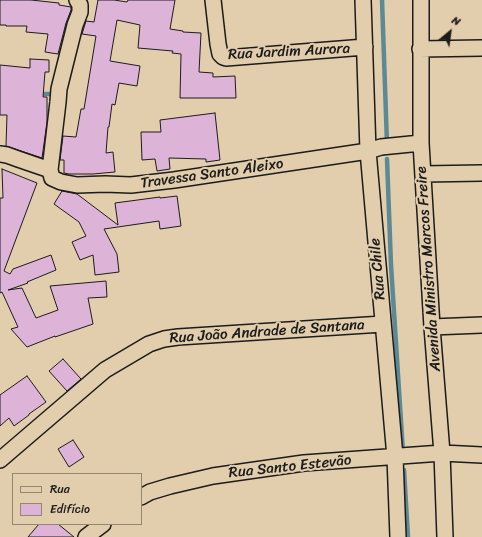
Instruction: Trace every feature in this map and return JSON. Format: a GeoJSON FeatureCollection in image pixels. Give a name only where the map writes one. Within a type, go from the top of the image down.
{"type":"FeatureCollection","features":[{"type":"Feature","properties":{"kind":"street"},"geometry":{"type":"LineString","coordinates":[[0,154],[50,170],[59,89],[80,12],[80,4],[77,0]]}},
{"type":"Feature","properties":{"kind":"street","name":"Rua Jardim Aurora"},"geometry":{"type":"LineString","coordinates":[[213,0],[220,54],[226,58],[365,47]]}},
{"type":"Feature","properties":{"kind":"street","name":"Rua Chile"},"geometry":{"type":"LineString","coordinates":[[363,0],[365,47],[375,149],[383,324],[395,457],[398,537]]}},
{"type":"Feature","properties":{"kind":"street","name":"Avenida Ministro Marcos Freire"},"geometry":{"type":"LineString","coordinates":[[421,0],[421,143],[432,327],[442,454],[446,537]]}},
{"type":"Feature","properties":{"kind":"street"},"geometry":{"type":"LineString","coordinates":[[420,49],[482,48]]}},
{"type":"Feature","properties":{"kind":"street"},"geometry":{"type":"LineString","coordinates":[[375,149],[421,143]]}},
{"type":"Feature","properties":{"kind":"street","name":"Travessa Santo Aleixo"},"geometry":{"type":"LineString","coordinates":[[50,170],[52,178],[61,182],[76,185],[131,185],[174,180],[375,149]]}},
{"type":"Feature","properties":{"kind":"street"},"geometry":{"type":"LineString","coordinates":[[423,174],[482,172]]}},
{"type":"Feature","properties":{"kind":"street","name":"Rua João Andrade de Santana"},"geometry":{"type":"LineString","coordinates":[[0,460],[105,370],[149,344],[164,339],[178,337],[383,324]]}},
{"type":"Feature","properties":{"kind":"street"},"geometry":{"type":"LineString","coordinates":[[432,327],[482,325]]}},
{"type":"Feature","properties":{"kind":"street","name":"Rua Santo Estevão"},"geometry":{"type":"LineString","coordinates":[[142,496],[150,492],[170,486],[213,476],[304,463],[442,454],[482,455]]}},
{"type":"Feature","properties":{"kind":"street"},"geometry":{"type":"LineString","coordinates":[[86,537],[102,525]]}},
{"type":"Feature","properties":{"kind":"building"},"geometry":{"type":"Polygon","coordinates":[[[0,0],[31,0],[59,3],[59,5],[71,7],[58,54],[45,52],[48,34],[26,32],[27,26],[0,25],[0,0]]]}},
{"type":"Feature","properties":{"kind":"building"},"geometry":{"type":"Polygon","coordinates":[[[98,0],[127,2],[128,0],[175,0],[170,29],[183,32],[201,33],[199,72],[213,73],[213,77],[235,76],[236,98],[180,98],[181,54],[172,53],[173,51],[138,48],[140,25],[117,20],[110,61],[140,66],[137,86],[119,83],[115,105],[112,104],[106,153],[113,152],[115,172],[69,174],[64,173],[64,160],[60,160],[63,136],[76,137],[81,109],[84,109],[96,36],[82,34],[86,21],[94,22],[98,0]]]}},
{"type":"Feature","properties":{"kind":"building"},"geometry":{"type":"Polygon","coordinates":[[[30,59],[49,60],[49,72],[45,72],[43,97],[47,97],[47,122],[42,158],[6,146],[7,115],[0,115],[0,65],[30,68],[30,59]]]}},
{"type":"Feature","properties":{"kind":"building"},"geometry":{"type":"Polygon","coordinates":[[[215,113],[220,160],[206,162],[206,159],[169,158],[170,169],[157,171],[155,159],[142,160],[141,132],[161,132],[160,120],[215,113]]]}},
{"type":"Feature","properties":{"kind":"building"},"geometry":{"type":"Polygon","coordinates":[[[2,169],[37,183],[4,271],[10,274],[13,269],[51,255],[56,270],[27,282],[28,283],[8,290],[22,288],[36,318],[58,310],[50,286],[106,281],[107,297],[88,298],[93,324],[27,347],[11,329],[18,327],[2,292],[0,293],[0,198],[3,198],[2,169]]]}},
{"type":"Feature","properties":{"kind":"building"},"geometry":{"type":"Polygon","coordinates":[[[62,191],[77,194],[118,225],[115,203],[177,196],[181,226],[160,229],[159,221],[104,229],[117,254],[119,272],[95,275],[93,255],[80,260],[72,242],[86,236],[79,222],[54,204],[62,191]]]}},
{"type":"Feature","properties":{"kind":"building"},"geometry":{"type":"Polygon","coordinates":[[[63,359],[81,379],[67,391],[49,371],[63,359]]]}},
{"type":"Feature","properties":{"kind":"building"},"geometry":{"type":"Polygon","coordinates":[[[27,376],[46,402],[14,426],[9,418],[0,426],[0,395],[27,376]]]}},
{"type":"Feature","properties":{"kind":"building"},"geometry":{"type":"Polygon","coordinates":[[[73,440],[84,457],[69,467],[58,449],[73,440]]]}},
{"type":"Feature","properties":{"kind":"building"},"geometry":{"type":"Polygon","coordinates":[[[38,525],[59,525],[74,537],[28,537],[38,525]]]}},
{"type":"Feature","properties":{"kind":"waterway"},"geometry":{"type":"LineString","coordinates":[[382,0],[387,144]]}},
{"type":"Feature","properties":{"kind":"waterway"},"geometry":{"type":"LineString","coordinates":[[38,94],[56,94]]}},
{"type":"Feature","properties":{"kind":"waterway"},"geometry":{"type":"LineString","coordinates":[[387,159],[391,265],[403,453]]}},
{"type":"Feature","properties":{"kind":"waterway"},"geometry":{"type":"LineString","coordinates":[[404,470],[408,537]]}}]}
